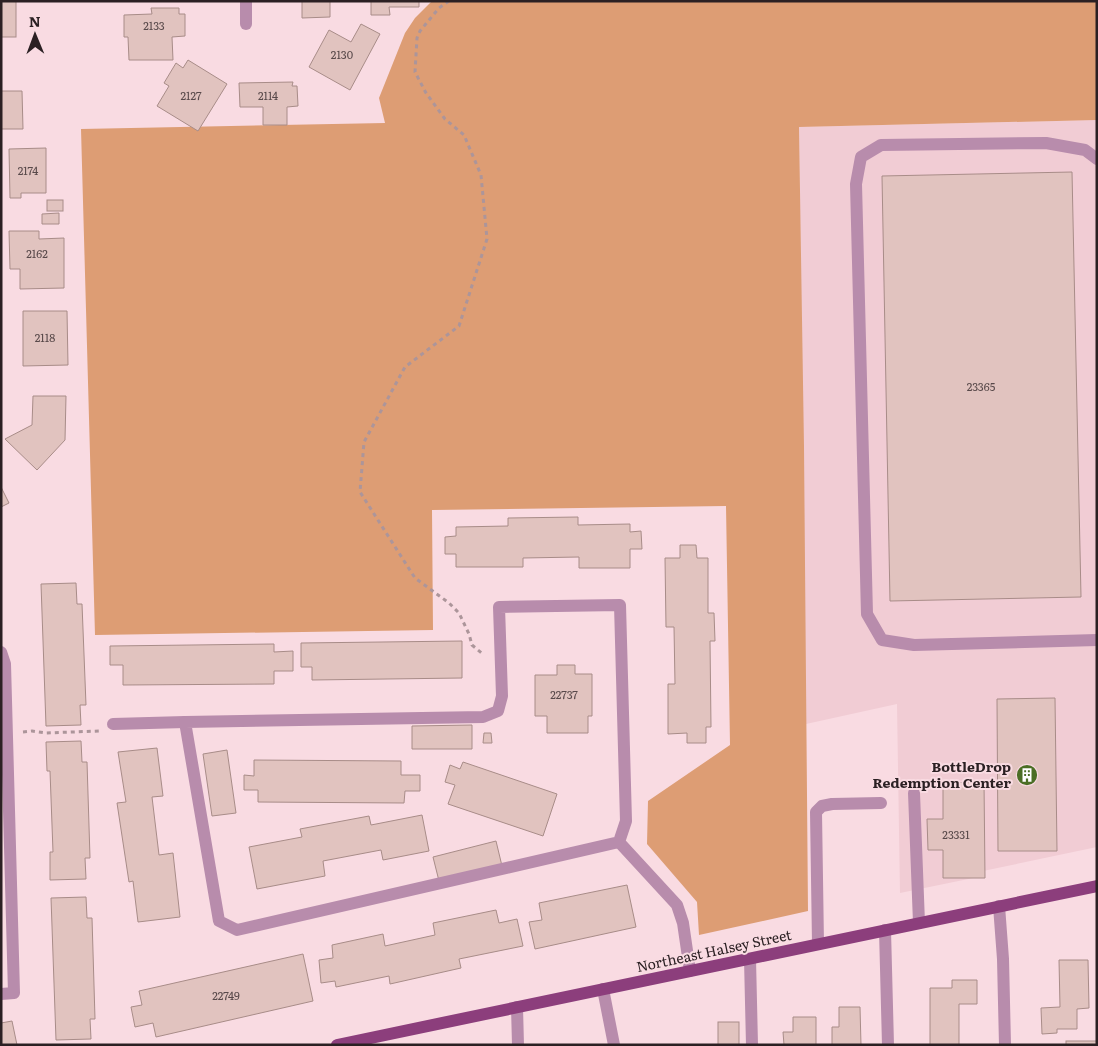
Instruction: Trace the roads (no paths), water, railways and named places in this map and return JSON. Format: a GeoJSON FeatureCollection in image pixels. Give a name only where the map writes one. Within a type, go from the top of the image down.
{"type":"FeatureCollection","features":[{"type":"Feature","properties":{"kind":"main road","name":"Northeast Halsey Street"},"geometry":{"type":"LineString","coordinates":[[337,1045],[1097,886]]}},
{"type":"Feature","properties":{"kind":"street"},"geometry":{"type":"LineString","coordinates":[[246,1],[246,24]]}},
{"type":"Feature","properties":{"kind":"street"},"geometry":{"type":"LineString","coordinates":[[1097,159],[1086,150],[1046,143],[881,145],[861,157],[856,184],[867,614],[882,640],[914,645],[1097,640]]}},
{"type":"Feature","properties":{"kind":"street"},"geometry":{"type":"LineString","coordinates":[[113,724],[483,716],[498,711],[502,696],[499,607],[620,605],[626,821],[619,842]]}},
{"type":"Feature","properties":{"kind":"street"},"geometry":{"type":"LineString","coordinates":[[1,652],[5,664],[14,993],[1,994]]}},
{"type":"Feature","properties":{"kind":"street"},"geometry":{"type":"LineString","coordinates":[[185,722],[219,921],[237,930],[619,842]]}},
{"type":"Feature","properties":{"kind":"street"},"geometry":{"type":"LineString","coordinates":[[914,793],[919,923]]}},
{"type":"Feature","properties":{"kind":"street"},"geometry":{"type":"LineString","coordinates":[[818,944],[816,812],[822,806],[832,804],[882,803]]}},
{"type":"Feature","properties":{"kind":"street"},"geometry":{"type":"LineString","coordinates":[[619,842],[677,906],[683,923],[690,971]]}},
{"type":"Feature","properties":{"kind":"street"},"geometry":{"type":"LineString","coordinates":[[999,906],[1003,959],[1005,1045]]}},
{"type":"Feature","properties":{"kind":"street"},"geometry":{"type":"LineString","coordinates":[[885,930],[888,1045]]}},
{"type":"Feature","properties":{"kind":"street"},"geometry":{"type":"LineString","coordinates":[[750,958],[752,1045]]}},
{"type":"Feature","properties":{"kind":"street"},"geometry":{"type":"LineString","coordinates":[[603,989],[614,1045]]}},
{"type":"Feature","properties":{"kind":"street"},"geometry":{"type":"LineString","coordinates":[[517,1007],[518,1045]]}},
{"type":"Feature","properties":{"kind":"place","name":"BottleDrop Redemption Center"},"geometry":{"type":"Point","coordinates":[1027,775]}}]}
